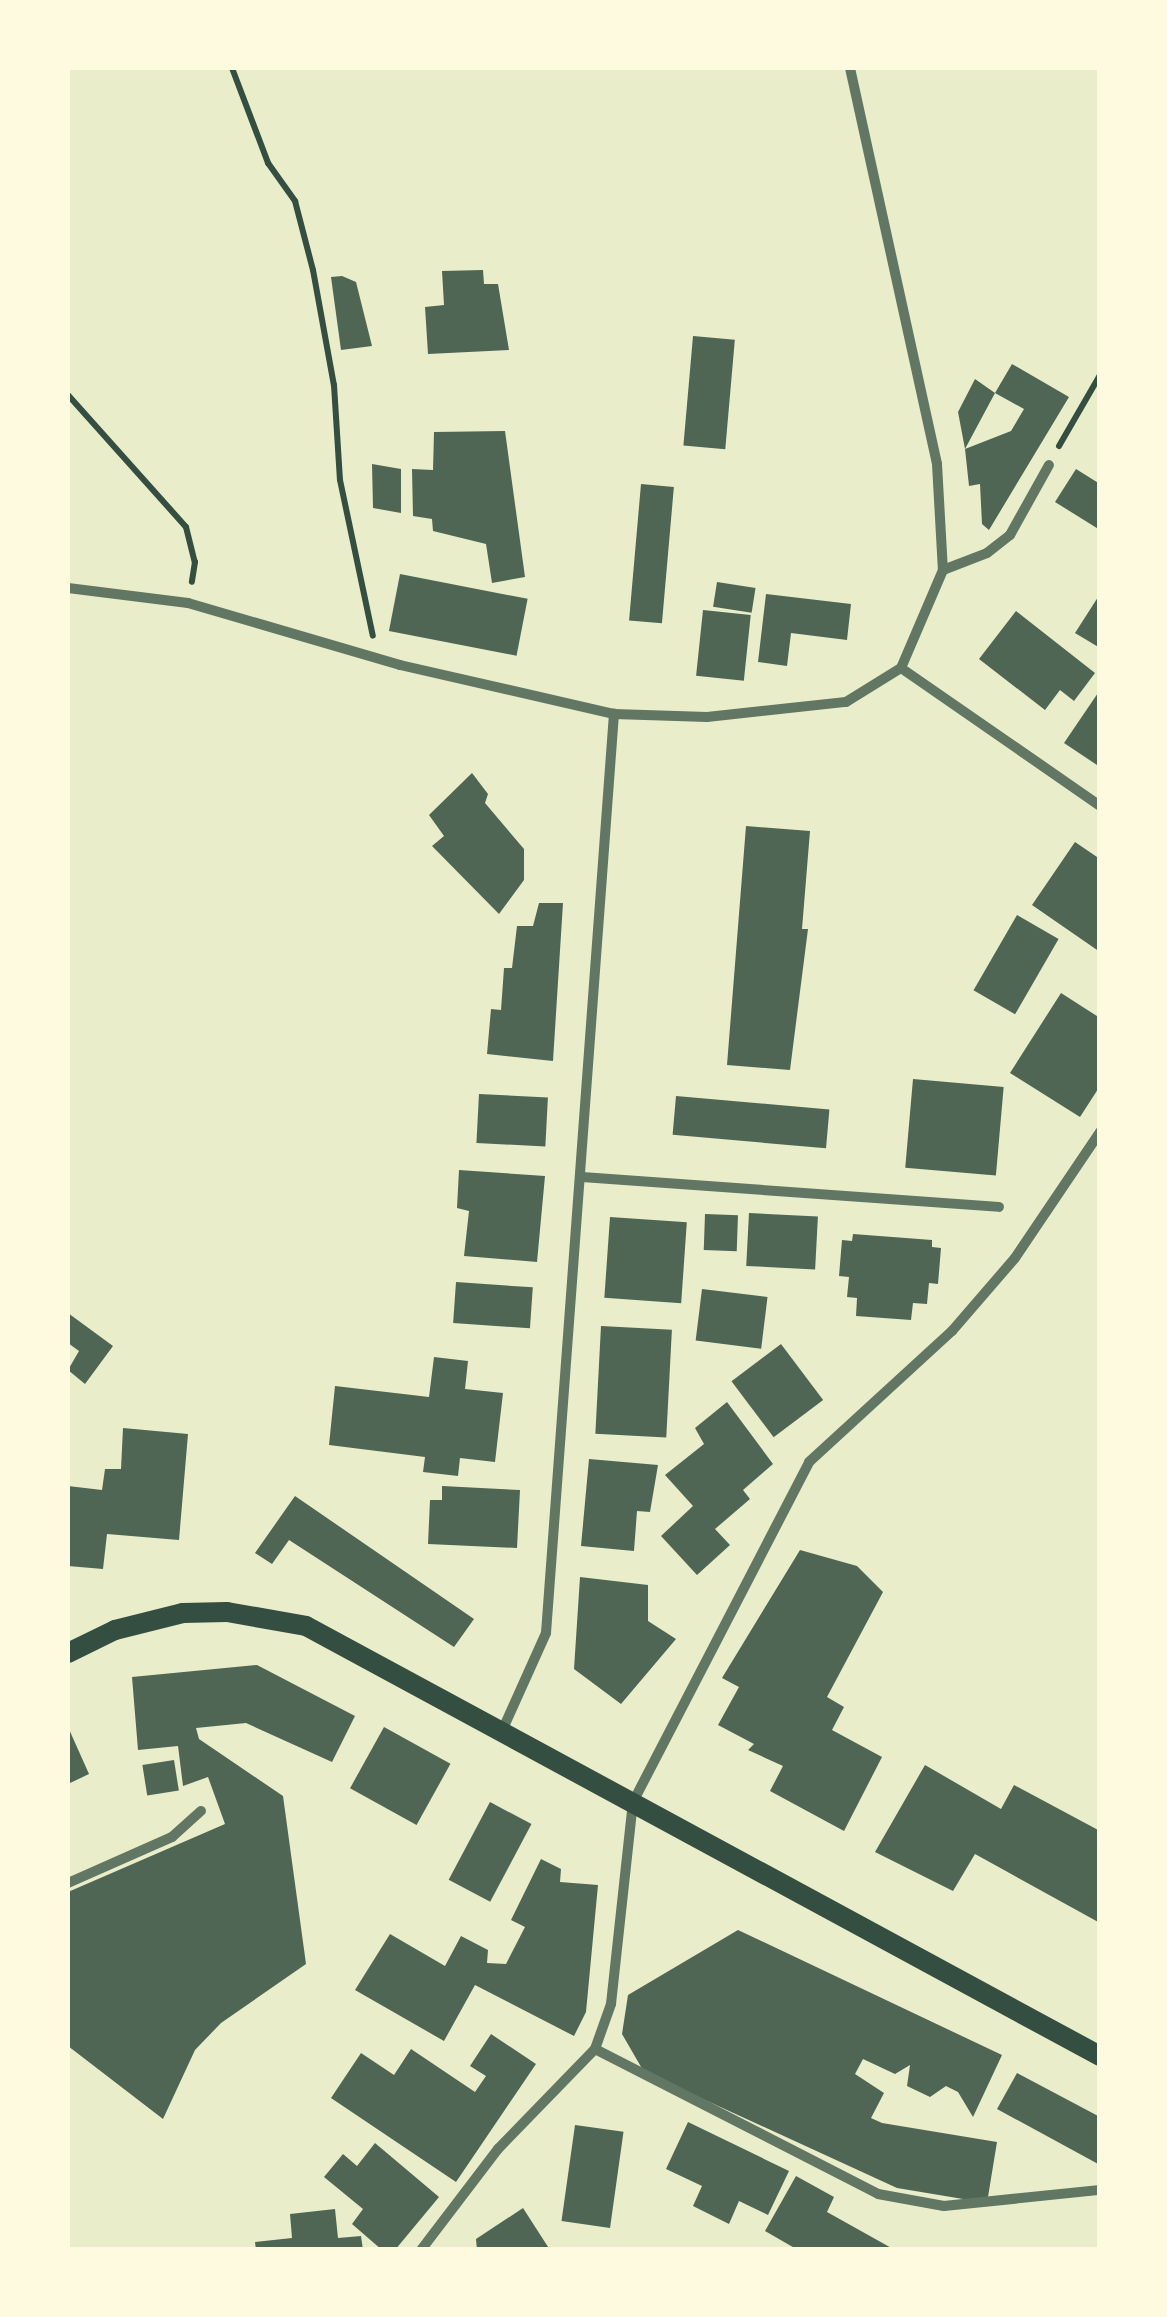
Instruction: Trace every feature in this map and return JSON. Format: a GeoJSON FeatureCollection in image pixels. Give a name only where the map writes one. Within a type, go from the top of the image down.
{"type":"FeatureCollection","features":[{"type":"Feature","properties":{"kind":"main road"},"geometry":{"type":"LineString","coordinates":[[68,1653],[116,1630],[183,1614],[227,1612],[306,1626],[1100,2056]]}},
{"type":"Feature","properties":{"kind":"street"},"geometry":{"type":"LineString","coordinates":[[68,588],[188,603],[374,657],[614,714],[725,716],[846,702],[901,668],[943,570],[937,464],[850,68]]}},
{"type":"Feature","properties":{"kind":"street"},"geometry":{"type":"LineString","coordinates":[[943,570],[986,553],[1010,536],[1049,465]]}},
{"type":"Feature","properties":{"kind":"street"},"geometry":{"type":"LineString","coordinates":[[901,668],[1100,806]]}},
{"type":"Feature","properties":{"kind":"street"},"geometry":{"type":"LineString","coordinates":[[502,1731],[546,1633],[614,714]]}},
{"type":"Feature","properties":{"kind":"street"},"geometry":{"type":"LineString","coordinates":[[421,2250],[498,2148],[595,2049],[611,2004],[633,1802],[809,1462],[952,1332],[1015,1258],[1100,1132]]}},
{"type":"Feature","properties":{"kind":"street"},"geometry":{"type":"LineString","coordinates":[[582,1177],[999,1207]]}},
{"type":"Feature","properties":{"kind":"street"},"geometry":{"type":"LineString","coordinates":[[68,1883],[172,1837],[201,1811]]}},
{"type":"Feature","properties":{"kind":"street"},"geometry":{"type":"LineString","coordinates":[[595,2049],[878,2194],[944,2206],[1100,2190]]}},
{"type":"Feature","properties":{"kind":"path"},"geometry":{"type":"LineString","coordinates":[[232,68],[268,163],[295,201],[314,270],[334,385],[340,480],[372,613],[374,657]]}},
{"type":"Feature","properties":{"kind":"path"},"geometry":{"type":"LineString","coordinates":[[1049,465],[1100,374]]}},
{"type":"Feature","properties":{"kind":"path"},"geometry":{"type":"LineString","coordinates":[[68,395],[186,527],[196,562],[188,603]]}},
{"type":"Feature","properties":{"kind":"building"},"geometry":{"type":"Polygon","coordinates":[[[483,270],[484,284],[498,284],[509,350],[428,354],[425,307],[444,305],[442,271],[483,270]]]}},
{"type":"Feature","properties":{"kind":"building"},"geometry":{"type":"Polygon","coordinates":[[[342,276],[356,282],[372,346],[341,350],[331,277],[342,276]]]}},
{"type":"Feature","properties":{"kind":"building"},"geometry":{"type":"Polygon","coordinates":[[[693,336],[735,340],[725,449],[683,446],[693,336]]]}},
{"type":"Feature","properties":{"kind":"building"},"geometry":{"type":"Polygon","coordinates":[[[1012,364],[1069,397],[989,530],[982,524],[980,484],[969,486],[965,449],[1011,431],[1024,409],[995,393],[1012,364]]]}},
{"type":"Feature","properties":{"kind":"building"},"geometry":{"type":"Polygon","coordinates":[[[975,379],[995,393],[965,449],[958,412],[975,379]]]}},
{"type":"Feature","properties":{"kind":"building"},"geometry":{"type":"Polygon","coordinates":[[[505,431],[525,577],[492,583],[486,544],[433,531],[432,519],[413,516],[412,469],[433,470],[434,432],[505,431]]]}},
{"type":"Feature","properties":{"kind":"building"},"geometry":{"type":"Polygon","coordinates":[[[372,464],[401,469],[401,513],[373,508],[372,464]]]}},
{"type":"Feature","properties":{"kind":"building"},"geometry":{"type":"Polygon","coordinates":[[[1076,469],[1100,484],[1100,530],[1055,502],[1076,469]]]}},
{"type":"Feature","properties":{"kind":"building"},"geometry":{"type":"Polygon","coordinates":[[[641,484],[674,487],[662,623],[629,620],[641,484]]]}},
{"type":"Feature","properties":{"kind":"building"},"geometry":{"type":"Polygon","coordinates":[[[400,574],[528,599],[517,656],[389,631],[400,574]]]}},
{"type":"Feature","properties":{"kind":"building"},"geometry":{"type":"Polygon","coordinates":[[[717,582],[756,588],[752,613],[713,607],[717,582]]]}},
{"type":"Feature","properties":{"kind":"building"},"geometry":{"type":"Polygon","coordinates":[[[766,594],[851,604],[847,640],[791,633],[787,666],[758,662],[766,594]]]}},
{"type":"Feature","properties":{"kind":"building"},"geometry":{"type":"Polygon","coordinates":[[[1100,594],[1100,648],[1075,633],[1100,594]]]}},
{"type":"Feature","properties":{"kind":"building"},"geometry":{"type":"Polygon","coordinates":[[[703,610],[751,615],[744,681],[696,676],[703,610]]]}},
{"type":"Feature","properties":{"kind":"building"},"geometry":{"type":"Polygon","coordinates":[[[1016,611],[1095,673],[1074,701],[1060,690],[1045,710],[979,659],[1016,611]]]}},
{"type":"Feature","properties":{"kind":"building"},"geometry":{"type":"Polygon","coordinates":[[[1100,690],[1100,767],[1064,743],[1100,690]]]}},
{"type":"Feature","properties":{"kind":"building"},"geometry":{"type":"Polygon","coordinates":[[[472,773],[488,794],[485,803],[524,849],[524,880],[499,914],[432,846],[444,836],[429,815],[472,773]]]}},
{"type":"Feature","properties":{"kind":"building"},"geometry":{"type":"Polygon","coordinates":[[[746,826],[810,831],[802,929],[808,929],[790,1070],[727,1065],[746,826]]]}},
{"type":"Feature","properties":{"kind":"building"},"geometry":{"type":"Polygon","coordinates":[[[1075,842],[1100,859],[1100,952],[1032,905],[1075,842]]]}},
{"type":"Feature","properties":{"kind":"building"},"geometry":{"type":"Polygon","coordinates":[[[539,903],[563,903],[553,1061],[487,1054],[491,1009],[501,1010],[504,968],[512,968],[517,926],[533,926],[539,903]]]}},
{"type":"Feature","properties":{"kind":"building"},"geometry":{"type":"Polygon","coordinates":[[[1017,915],[1059,939],[1015,1014],[974,990],[1017,915]]]}},
{"type":"Feature","properties":{"kind":"building"},"geometry":{"type":"Polygon","coordinates":[[[1061,993],[1100,1018],[1100,1086],[1080,1117],[1010,1073],[1061,993]]]}},
{"type":"Feature","properties":{"kind":"building"},"geometry":{"type":"Polygon","coordinates":[[[913,1079],[1004,1087],[996,1176],[905,1168],[913,1079]]]}},
{"type":"Feature","properties":{"kind":"building"},"geometry":{"type":"Polygon","coordinates":[[[479,1094],[548,1098],[545,1147],[476,1143],[479,1094]]]}},
{"type":"Feature","properties":{"kind":"building"},"geometry":{"type":"Polygon","coordinates":[[[676,1096],[829,1109],[826,1148],[673,1135],[676,1096]]]}},
{"type":"Feature","properties":{"kind":"building"},"geometry":{"type":"Polygon","coordinates":[[[459,1170],[545,1176],[537,1262],[464,1256],[469,1211],[457,1208],[459,1170]]]}},
{"type":"Feature","properties":{"kind":"building"},"geometry":{"type":"Polygon","coordinates":[[[749,1213],[818,1217],[815,1270],[746,1266],[749,1213]]]}},
{"type":"Feature","properties":{"kind":"building"},"geometry":{"type":"Polygon","coordinates":[[[705,1214],[738,1215],[737,1251],[704,1250],[705,1214]]]}},
{"type":"Feature","properties":{"kind":"building"},"geometry":{"type":"Polygon","coordinates":[[[610,1217],[687,1222],[681,1303],[604,1298],[610,1217]]]}},
{"type":"Feature","properties":{"kind":"building"},"geometry":{"type":"Polygon","coordinates":[[[853,1234],[932,1240],[932,1247],[941,1248],[938,1284],[929,1283],[927,1304],[913,1303],[911,1320],[856,1316],[857,1298],[847,1297],[849,1277],[839,1276],[842,1240],[852,1241],[853,1234]]]}},
{"type":"Feature","properties":{"kind":"building"},"geometry":{"type":"Polygon","coordinates":[[[456,1282],[533,1287],[530,1328],[453,1323],[456,1282]]]}},
{"type":"Feature","properties":{"kind":"building"},"geometry":{"type":"Polygon","coordinates":[[[702,1289],[768,1297],[761,1349],[696,1341],[702,1289]]]}},
{"type":"Feature","properties":{"kind":"building"},"geometry":{"type":"Polygon","coordinates":[[[68,1313],[113,1346],[85,1384],[68,1370],[79,1351],[68,1343],[68,1313]]]}},
{"type":"Feature","properties":{"kind":"building"},"geometry":{"type":"Polygon","coordinates":[[[601,1326],[672,1330],[666,1438],[595,1434],[601,1326]]]}},
{"type":"Feature","properties":{"kind":"building"},"geometry":{"type":"Polygon","coordinates":[[[781,1344],[823,1400],[774,1437],[731,1381],[781,1344]]]}},
{"type":"Feature","properties":{"kind":"building"},"geometry":{"type":"Polygon","coordinates":[[[434,1357],[468,1361],[465,1389],[503,1393],[495,1462],[460,1458],[458,1476],[423,1472],[425,1457],[329,1445],[335,1386],[429,1397],[434,1357]]]}},
{"type":"Feature","properties":{"kind":"building"},"geometry":{"type":"Polygon","coordinates":[[[727,1402],[773,1464],[743,1490],[750,1499],[715,1529],[730,1545],[697,1575],[661,1536],[693,1506],[665,1475],[704,1444],[695,1428],[727,1402]]]}},
{"type":"Feature","properties":{"kind":"building"},"geometry":{"type":"Polygon","coordinates":[[[123,1428],[188,1434],[179,1540],[107,1534],[103,1569],[68,1566],[68,1486],[102,1490],[105,1469],[121,1469],[123,1428]]]}},
{"type":"Feature","properties":{"kind":"building"},"geometry":{"type":"Polygon","coordinates":[[[589,1459],[658,1465],[650,1512],[637,1511],[634,1551],[581,1546],[589,1459]]]}},
{"type":"Feature","properties":{"kind":"building"},"geometry":{"type":"Polygon","coordinates":[[[442,1486],[520,1490],[517,1548],[428,1544],[430,1500],[442,1500],[442,1486]]]}},
{"type":"Feature","properties":{"kind":"building"},"geometry":{"type":"Polygon","coordinates":[[[295,1496],[474,1619],[454,1647],[289,1540],[272,1564],[255,1553],[295,1496]]]}},
{"type":"Feature","properties":{"kind":"building"},"geometry":{"type":"Polygon","coordinates":[[[800,1550],[857,1566],[883,1592],[827,1697],[844,1707],[832,1730],[882,1757],[844,1831],[770,1791],[783,1766],[748,1750],[754,1744],[718,1725],[739,1687],[722,1678],[800,1550]]]}},
{"type":"Feature","properties":{"kind":"building"},"geometry":{"type":"Polygon","coordinates":[[[580,1577],[648,1585],[648,1621],[676,1639],[621,1704],[574,1669],[580,1577]]]}},
{"type":"Feature","properties":{"kind":"building"},"geometry":{"type":"Polygon","coordinates":[[[257,1665],[355,1716],[332,1762],[246,1723],[196,1728],[199,1739],[283,1796],[306,1964],[221,2023],[195,2050],[163,2119],[68,2046],[68,1892],[225,1824],[208,1777],[183,1786],[178,1746],[138,1750],[132,1677],[257,1665]]]}},
{"type":"Feature","properties":{"kind":"building"},"geometry":{"type":"Polygon","coordinates":[[[68,1727],[89,1774],[68,1784],[68,1727]]]}},
{"type":"Feature","properties":{"kind":"building"},"geometry":{"type":"Polygon","coordinates":[[[384,1727],[450,1764],[417,1825],[350,1788],[384,1727]]]}},
{"type":"Feature","properties":{"kind":"building"},"geometry":{"type":"Polygon","coordinates":[[[174,1760],[179,1791],[147,1796],[142,1765],[174,1760]]]}},
{"type":"Feature","properties":{"kind":"building"},"geometry":{"type":"Polygon","coordinates":[[[925,1765],[1001,1809],[1014,1785],[1100,1831],[1100,1923],[975,1854],[953,1891],[875,1852],[925,1765]]]}},
{"type":"Feature","properties":{"kind":"building"},"geometry":{"type":"Polygon","coordinates":[[[490,1802],[531,1824],[490,1902],[449,1880],[490,1802]]]}},
{"type":"Feature","properties":{"kind":"building"},"geometry":{"type":"Polygon","coordinates":[[[541,1859],[561,1869],[560,1882],[598,1885],[586,2012],[574,2036],[475,1985],[444,2041],[355,1990],[390,1934],[445,1966],[461,1936],[488,1950],[487,1963],[506,1964],[525,1927],[511,1920],[541,1859]]]}},
{"type":"Feature","properties":{"kind":"building"},"geometry":{"type":"Polygon","coordinates":[[[738,1930],[1002,2055],[973,2117],[958,2092],[946,2086],[930,2097],[907,2086],[910,2065],[895,2074],[863,2059],[855,2074],[884,2093],[871,2118],[997,2142],[987,2203],[897,2188],[644,2072],[622,2034],[628,1995],[738,1930]]]}},
{"type":"Feature","properties":{"kind":"building"},"geometry":{"type":"Polygon","coordinates":[[[491,2034],[536,2064],[456,2182],[331,2098],[361,2053],[394,2075],[411,2049],[475,2092],[486,2076],[470,2066],[491,2034]]]}},
{"type":"Feature","properties":{"kind":"building"},"geometry":{"type":"Polygon","coordinates":[[[1017,2073],[1100,2117],[1100,2165],[997,2109],[1017,2073]]]}},
{"type":"Feature","properties":{"kind":"building"},"geometry":{"type":"Polygon","coordinates":[[[688,2122],[789,2171],[768,2215],[739,2201],[729,2224],[693,2206],[702,2186],[666,2169],[688,2122]]]}},
{"type":"Feature","properties":{"kind":"building"},"geometry":{"type":"Polygon","coordinates":[[[575,2125],[624,2132],[610,2228],[562,2221],[575,2125]]]}},
{"type":"Feature","properties":{"kind":"building"},"geometry":{"type":"Polygon","coordinates":[[[375,2143],[439,2197],[395,2250],[382,2250],[352,2224],[363,2209],[324,2177],[343,2154],[357,2166],[375,2143]]]}},
{"type":"Feature","properties":{"kind":"building"},"geometry":{"type":"Polygon","coordinates":[[[796,2176],[834,2197],[827,2212],[895,2250],[798,2250],[765,2231],[796,2176]]]}},
{"type":"Feature","properties":{"kind":"building"},"geometry":{"type":"Polygon","coordinates":[[[523,2208],[550,2250],[477,2250],[476,2239],[523,2208]]]}},
{"type":"Feature","properties":{"kind":"building"},"geometry":{"type":"Polygon","coordinates":[[[335,2209],[338,2238],[361,2236],[363,2250],[256,2250],[255,2242],[292,2238],[290,2214],[335,2209]]]}}]}
